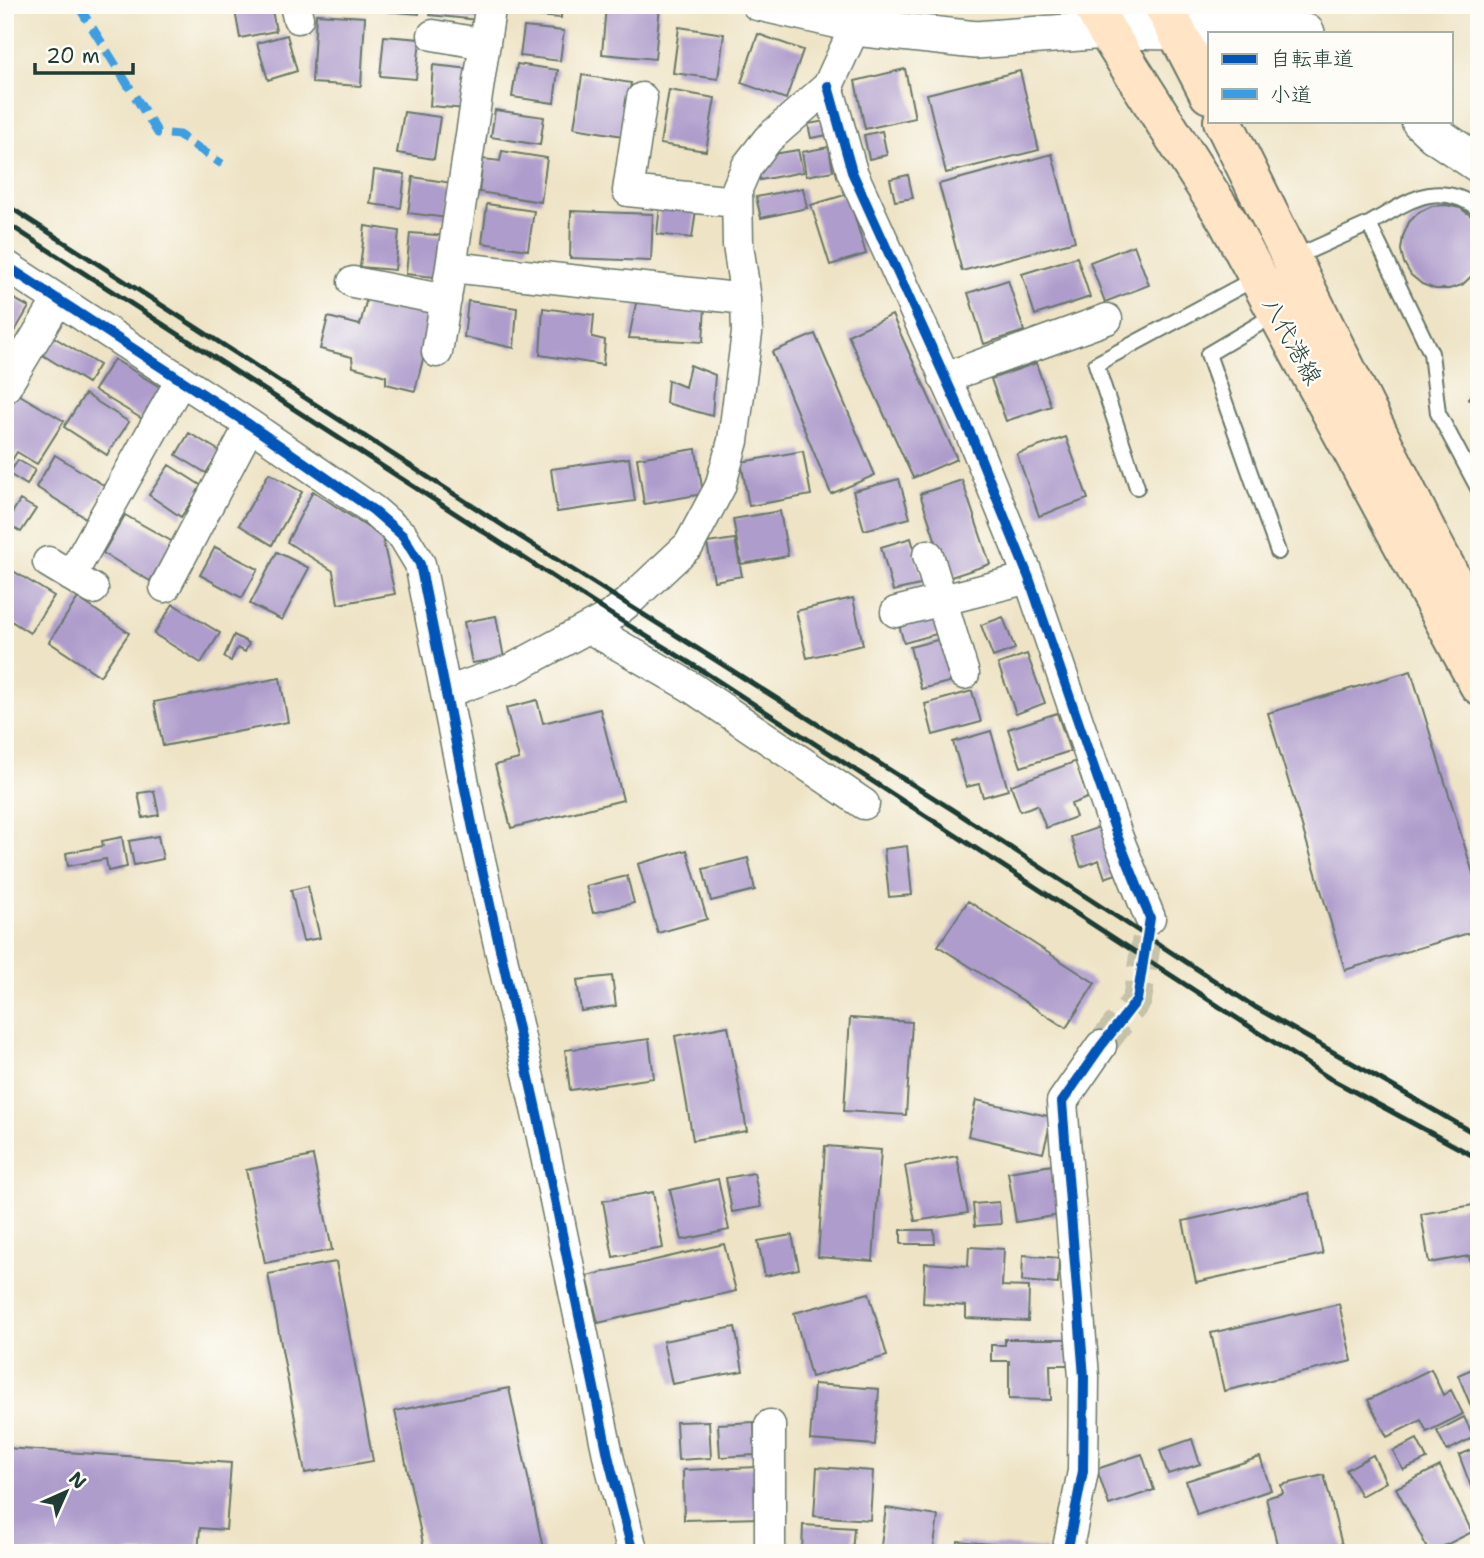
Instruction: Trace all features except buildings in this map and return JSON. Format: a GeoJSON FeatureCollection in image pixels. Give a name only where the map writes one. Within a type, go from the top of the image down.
{"type":"FeatureCollection","features":[{"type":"Feature","properties":{"kind":"main road","name":"八代港線"},"geometry":{"type":"LineString","coordinates":[[1099,18],[1227,220],[1479,685]]}},
{"type":"Feature","properties":{"kind":"main road"},"geometry":{"type":"LineString","coordinates":[[1171,18],[1208,92]]}},
{"type":"Feature","properties":{"kind":"main road","name":"八代港線"},"geometry":{"type":"LineString","coordinates":[[1223,122],[1430,538],[1479,630]]}},
{"type":"Feature","properties":{"kind":"street"},"geometry":{"type":"LineString","coordinates":[[757,5],[855,27],[976,40],[1099,18],[1171,18],[1265,26],[1300,32]]}},
{"type":"Feature","properties":{"kind":"street"},"geometry":{"type":"LineString","coordinates":[[447,692],[512,669],[589,628],[627,603],[689,545],[720,487],[735,428],[747,334],[746,299],[738,245],[737,189],[747,166],[768,139],[828,86],[855,27]]}},
{"type":"Feature","properties":{"kind":"street"},"geometry":{"type":"LineString","coordinates":[[433,36],[487,30],[437,352]]}},
{"type":"Feature","properties":{"kind":"street"},"geometry":{"type":"LineString","coordinates":[[828,86],[852,172],[972,437],[1029,578],[1118,838],[1150,918]]}},
{"type":"Feature","properties":{"kind":"street"},"geometry":{"type":"LineString","coordinates":[[642,98],[628,191],[736,202]]}},
{"type":"Feature","properties":{"kind":"street"},"geometry":{"type":"LineString","coordinates":[[1421,122],[1434,134],[1479,164]]}},
{"type":"Feature","properties":{"kind":"street"},"geometry":{"type":"LineString","coordinates":[[5,265],[250,425],[373,510],[403,536],[420,564],[473,829],[541,1131],[609,1460],[633,1553]]}},
{"type":"Feature","properties":{"kind":"street"},"geometry":{"type":"LineString","coordinates":[[451,267],[746,299]]}},
{"type":"Feature","properties":{"kind":"street"},"geometry":{"type":"LineString","coordinates":[[353,282],[446,300]]}},
{"type":"Feature","properties":{"kind":"street"},"geometry":{"type":"LineString","coordinates":[[5,388],[58,300]]}},
{"type":"Feature","properties":{"kind":"street"},"geometry":{"type":"LineString","coordinates":[[944,378],[1107,319]]}},
{"type":"Feature","properties":{"kind":"street"},"geometry":{"type":"LineString","coordinates":[[71,576],[119,465],[181,380]]}},
{"type":"Feature","properties":{"kind":"street"},"geometry":{"type":"LineString","coordinates":[[165,587],[250,425]]}},
{"type":"Feature","properties":{"kind":"street"},"geometry":{"type":"LineString","coordinates":[[928,555],[964,674]]}},
{"type":"Feature","properties":{"kind":"street"},"geometry":{"type":"LineString","coordinates":[[896,612],[1029,578]]}},
{"type":"Feature","properties":{"kind":"street"},"geometry":{"type":"LineString","coordinates":[[589,628],[691,687],[864,804]]}},
{"type":"Feature","properties":{"kind":"street"},"geometry":{"type":"LineString","coordinates":[[1067,1553],[1083,1471],[1084,1377],[1062,1102],[1101,1046]]}},
{"type":"Feature","properties":{"kind":"street"},"geometry":{"type":"LineString","coordinates":[[770,1425],[770,1553]]}},
{"type":"Feature","properties":{"kind":"lane"},"geometry":{"type":"LineString","coordinates":[[1291,259],[1369,224],[1416,197],[1440,192],[1462,198],[1479,209]]}},
{"type":"Feature","properties":{"kind":"lane"},"geometry":{"type":"LineString","coordinates":[[1369,224],[1431,353],[1438,413],[1479,490]]}},
{"type":"Feature","properties":{"kind":"lane"},"geometry":{"type":"LineString","coordinates":[[1137,488],[1096,364],[1257,277]]}},
{"type":"Feature","properties":{"kind":"lane"},"geometry":{"type":"LineString","coordinates":[[1277,313],[1208,354],[1278,552]]}},
{"type":"Feature","properties":{"kind":"tunnel"},"geometry":{"type":"LineString","coordinates":[[1101,1046],[1137,1000],[1150,918]]}},
{"type":"Feature","properties":{"kind":"railway"},"geometry":{"type":"LineString","coordinates":[[5,204],[516,534],[953,810],[1255,1007],[1479,1136]]}},
{"type":"Feature","properties":{"kind":"railway"},"geometry":{"type":"LineString","coordinates":[[5,222],[1329,1078],[1479,1159]]}},
{"type":"Feature","properties":{"kind":"marked path"},"geometry":{"type":"LineString","coordinates":[[78,5],[158,133],[179,135],[222,164]]}},
{"type":"Feature","properties":{"kind":"cycle path"},"geometry":{"type":"LineString","coordinates":[[828,86],[852,172],[972,437],[1029,578],[1118,838],[1150,918],[1137,1000],[1062,1102],[1084,1377],[1083,1471],[1067,1553]]}},
{"type":"Feature","properties":{"kind":"cycle path"},"geometry":{"type":"LineString","coordinates":[[5,265],[250,425],[373,510],[403,536],[420,564],[473,829],[538,1118],[609,1460],[633,1553]]}}]}
